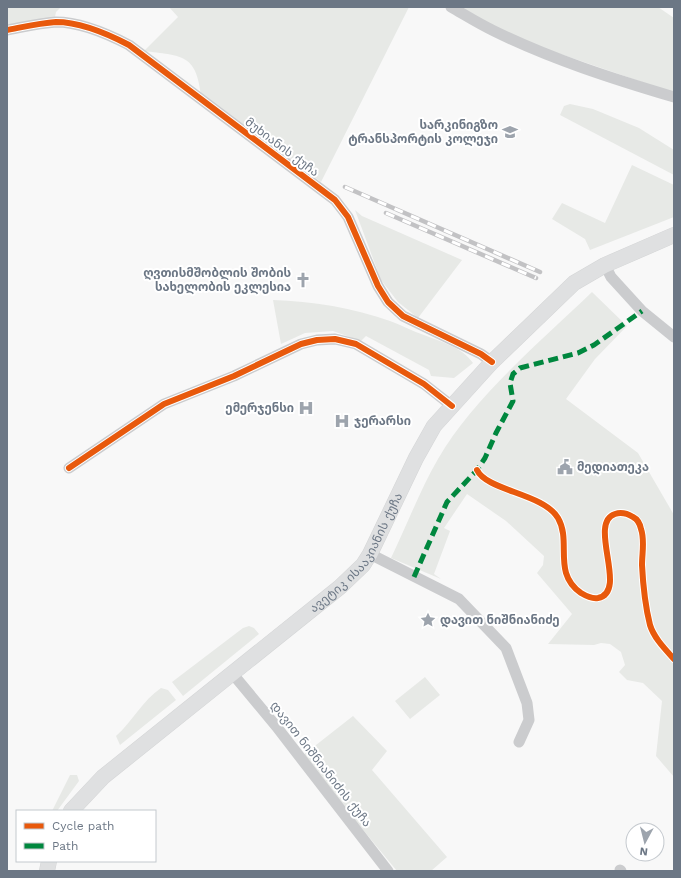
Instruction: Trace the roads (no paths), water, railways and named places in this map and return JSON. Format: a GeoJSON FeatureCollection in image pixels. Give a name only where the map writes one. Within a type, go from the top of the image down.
{"type":"FeatureCollection","features":[{"type":"Feature","properties":{"kind":"main road","name":"ავეტიკ ისააკიანის ქუჩა"},"geometry":{"type":"LineString","coordinates":[[72,810],[104,777],[340,587],[363,565],[370,554],[416,458],[434,426],[492,362],[574,283],[605,264],[674,235]]}},
{"type":"Feature","properties":{"kind":"street"},"geometry":{"type":"LineString","coordinates":[[451,7],[493,31],[550,55],[633,85],[674,97]]}},
{"type":"Feature","properties":{"kind":"street","name":"მუხიანის ქუჩა"},"geometry":{"type":"LineString","coordinates":[[7,30],[56,22],[90,28],[109,34],[129,45],[335,200],[348,217],[378,286],[388,302],[403,316],[481,354],[492,362]]}},
{"type":"Feature","properties":{"kind":"street"},"geometry":{"type":"LineString","coordinates":[[605,264],[610,277],[642,311],[674,337]]}},
{"type":"Feature","properties":{"kind":"street"},"geometry":{"type":"LineString","coordinates":[[69,468],[164,404],[208,385],[234,376],[301,344],[317,340],[335,339],[356,344],[424,384],[452,406]]}},
{"type":"Feature","properties":{"kind":"street"},"geometry":{"type":"LineString","coordinates":[[370,554],[459,599],[506,648],[527,703],[529,720],[519,742]]}},
{"type":"Feature","properties":{"kind":"street","name":"დავით ნიშნიანიძის ქუჩა"},"geometry":{"type":"LineString","coordinates":[[232,673],[276,726],[388,871]]}},
{"type":"Feature","properties":{"kind":"railway"},"geometry":{"type":"LineString","coordinates":[[345,187],[540,272]]}},
{"type":"Feature","properties":{"kind":"railway"},"geometry":{"type":"LineString","coordinates":[[386,213],[536,278]]}},
{"type":"Feature","properties":{"kind":"place","name":"სარკინიგზო ტრანსპორტის კოლეჯი"},"geometry":{"type":"Point","coordinates":[510,132]}},
{"type":"Feature","properties":{"kind":"place","name":"ღვთისმშობლის შობის სახელობის ეკლესია"},"geometry":{"type":"Point","coordinates":[303,280]}},
{"type":"Feature","properties":{"kind":"place","name":"ემერჯენსი"},"geometry":{"type":"Point","coordinates":[306,408]}},
{"type":"Feature","properties":{"kind":"place","name":"ჯერარსი"},"geometry":{"type":"Point","coordinates":[342,421]}},
{"type":"Feature","properties":{"kind":"place","name":"მედიათეკა"},"geometry":{"type":"Point","coordinates":[565,467]}},
{"type":"Feature","properties":{"kind":"place","name":"დავით ნიშნიანიძე"},"geometry":{"type":"Point","coordinates":[428,620]}}]}
